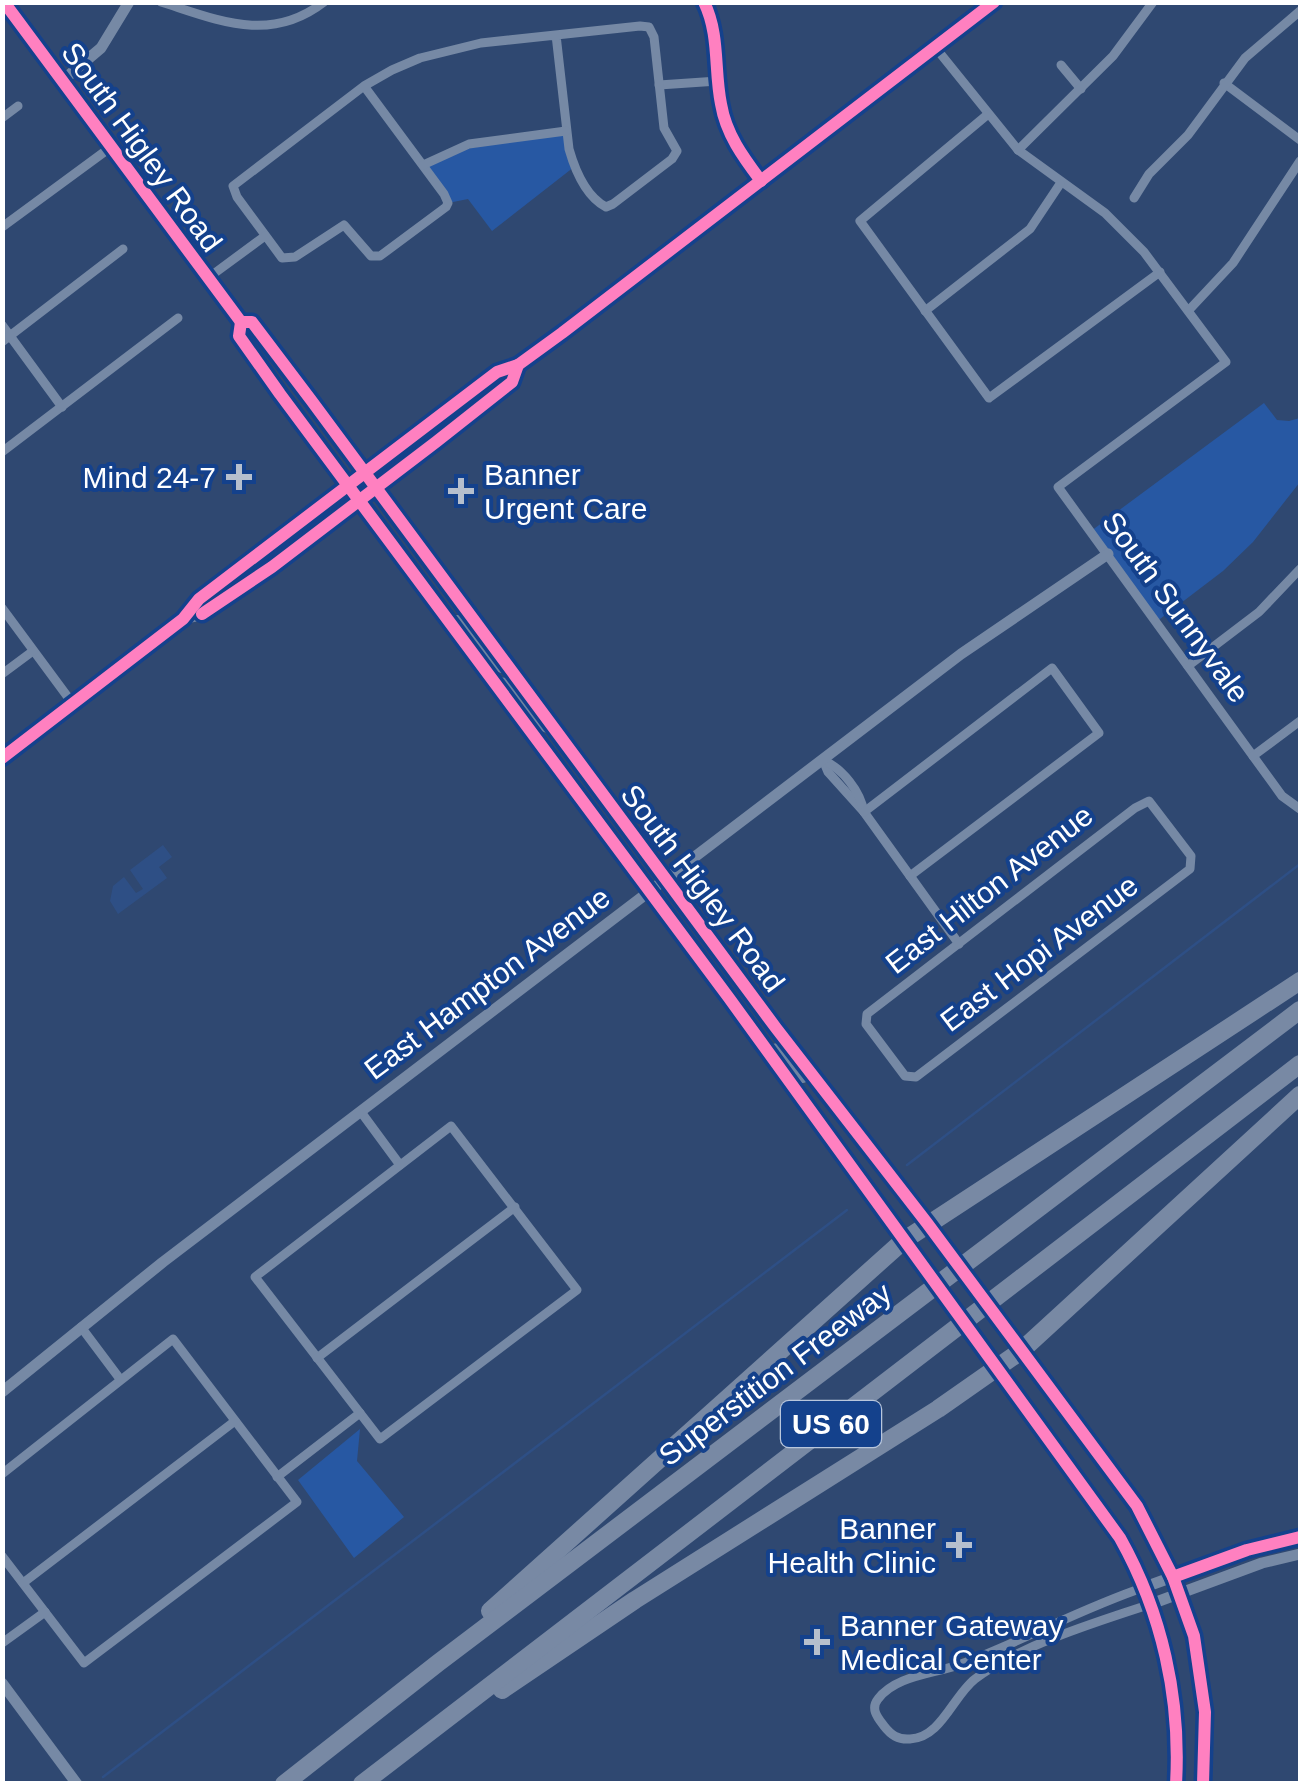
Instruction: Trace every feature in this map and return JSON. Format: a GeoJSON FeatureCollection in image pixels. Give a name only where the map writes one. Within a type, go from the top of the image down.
{"type":"FeatureCollection","features":[{"type":"Feature","properties":{"kind":"highway"},"geometry":{"type":"LineString","coordinates":[[438,1663],[449,1646],[902,1241],[1300,981]]}},
{"type":"Feature","properties":{"kind":"highway","name":"Superstition Freeway"},"geometry":{"type":"LineString","coordinates":[[284,1784],[1300,1010]]}},
{"type":"Feature","properties":{"kind":"highway","name":"US 60"},"geometry":{"type":"LineString","coordinates":[[363,1784],[1300,1064]]}},
{"type":"Feature","properties":{"kind":"highway"},"geometry":{"type":"LineString","coordinates":[[363,1784],[635,1600],[1021,1351],[1300,1095]]}},
{"type":"Feature","properties":{"kind":"main road","name":"South Higley Road"},"geometry":{"type":"LineString","coordinates":[[4,2],[241,322],[239,336],[650,891],[1110,1524],[1148,1595],[1165,1653],[1172,1694],[1176,1784]]}},
{"type":"Feature","properties":{"kind":"main road"},"geometry":{"type":"LineString","coordinates":[[2,758],[183,619],[200,599],[364,471],[497,372],[518,366],[994,2]]}},
{"type":"Feature","properties":{"kind":"main road","name":"South Higley Road"},"geometry":{"type":"LineString","coordinates":[[241,322],[252,322],[1125,1490],[1173,1577],[1194,1636],[1204,1694],[1203,1784]]}},
{"type":"Feature","properties":{"kind":"main road"},"geometry":{"type":"LineString","coordinates":[[183,619],[208,612],[377,488],[512,382],[518,366]]}},
{"type":"Feature","properties":{"kind":"main road"},"geometry":{"type":"LineString","coordinates":[[442,612],[462,624],[495,665],[506,665]]}},
{"type":"Feature","properties":{"kind":"main road"},"geometry":{"type":"LineString","coordinates":[[496,682],[508,684],[537,723],[553,729]]}},
{"type":"Feature","properties":{"kind":"main road"},"geometry":{"type":"LineString","coordinates":[[767,1051],[775,1048],[784,1054],[829,1111],[850,1124]]}},
{"type":"Feature","properties":{"kind":"street"},"geometry":{"type":"LineString","coordinates":[[62,81],[102,48],[129,2]]}},
{"type":"Feature","properties":{"kind":"street"},"geometry":{"type":"LineString","coordinates":[[160,2],[248,27],[292,21],[324,2]]}},
{"type":"Feature","properties":{"kind":"street"},"geometry":{"type":"LineString","coordinates":[[704,2],[716,43],[726,126],[761,181]]}},
{"type":"Feature","properties":{"kind":"street"},"geometry":{"type":"LineString","coordinates":[[1018,150],[1114,56],[1153,2]]}},
{"type":"Feature","properties":{"kind":"street"},"geometry":{"type":"LineString","coordinates":[[1134,198],[1148,174],[1188,134],[1245,58],[1300,10],[1296,2]]}},
{"type":"Feature","properties":{"kind":"street"},"geometry":{"type":"LineString","coordinates":[[364,86],[448,203],[380,256],[370,256],[344,224],[287,259],[265,236],[233,186],[364,86],[392,70],[447,49],[556,35],[640,26],[649,28],[654,38],[664,128],[677,151],[672,159],[606,206],[597,202],[574,167],[566,131],[556,35]]}},
{"type":"Feature","properties":{"kind":"street"},"geometry":{"type":"LineString","coordinates":[[935,48],[1018,150],[1104,213],[1160,272],[1189,310],[1233,263],[1300,161]]}},
{"type":"Feature","properties":{"kind":"street"},"geometry":{"type":"LineString","coordinates":[[1061,64],[1081,89]]}},
{"type":"Feature","properties":{"kind":"street"},"geometry":{"type":"LineString","coordinates":[[658,85],[718,81]]}},
{"type":"Feature","properties":{"kind":"street"},"geometry":{"type":"LineString","coordinates":[[1224,83],[1300,140]]}},
{"type":"Feature","properties":{"kind":"street"},"geometry":{"type":"LineString","coordinates":[[2,118],[18,106]]}},
{"type":"Feature","properties":{"kind":"street"},"geometry":{"type":"LineString","coordinates":[[987,115],[860,221],[989,398],[1160,272]]}},
{"type":"Feature","properties":{"kind":"street"},"geometry":{"type":"LineString","coordinates":[[422,165],[470,144],[566,131]]}},
{"type":"Feature","properties":{"kind":"street"},"geometry":{"type":"LineString","coordinates":[[2,227],[111,147]]}},
{"type":"Feature","properties":{"kind":"street"},"geometry":{"type":"LineString","coordinates":[[925,311],[1030,229],[1060,184]]}},
{"type":"Feature","properties":{"kind":"street"},"geometry":{"type":"LineString","coordinates":[[208,278],[265,236]]}},
{"type":"Feature","properties":{"kind":"street"},"geometry":{"type":"LineString","coordinates":[[6,338],[123,248]]}},
{"type":"Feature","properties":{"kind":"street","name":"South Sunnyvale"},"geometry":{"type":"LineString","coordinates":[[1189,310],[1226,362],[1058,487],[1282,796],[1300,808]]}},
{"type":"Feature","properties":{"kind":"street"},"geometry":{"type":"LineString","coordinates":[[2,452],[178,318]]}},
{"type":"Feature","properties":{"kind":"street"},"geometry":{"type":"LineString","coordinates":[[2,325],[6,338],[62,407]]}},
{"type":"Feature","properties":{"kind":"street","name":"East Hampton Avenue"},"geometry":{"type":"LineString","coordinates":[[2,1392],[80,1327],[961,654],[1108,554]]}},
{"type":"Feature","properties":{"kind":"street"},"geometry":{"type":"LineString","coordinates":[[1188,666],[1259,612],[1300,569]]}},
{"type":"Feature","properties":{"kind":"street"},"geometry":{"type":"LineString","coordinates":[[2,608],[73,704]]}},
{"type":"Feature","properties":{"kind":"street"},"geometry":{"type":"LineString","coordinates":[[2,674],[33,651]]}},
{"type":"Feature","properties":{"kind":"street"},"geometry":{"type":"LineString","coordinates":[[864,812],[1052,668],[1099,733],[910,876]]}},
{"type":"Feature","properties":{"kind":"street"},"geometry":{"type":"LineString","coordinates":[[1253,756],[1300,721]]}},
{"type":"Feature","properties":{"kind":"street"},"geometry":{"type":"LineString","coordinates":[[824,760],[862,800],[864,812],[959,944]]}},
{"type":"Feature","properties":{"kind":"street","name":"East Hopi Avenue"},"geometry":{"type":"LineString","coordinates":[[864,1020],[906,1076],[912,1078],[1175,881],[1193,863],[1192,856],[1149,801]]}},
{"type":"Feature","properties":{"kind":"street","name":"East Hilton Avenue"},"geometry":{"type":"LineString","coordinates":[[864,1020],[1149,801]]}},
{"type":"Feature","properties":{"kind":"street"},"geometry":{"type":"LineString","coordinates":[[360,1112],[400,1165]]}},
{"type":"Feature","properties":{"kind":"street"},"geometry":{"type":"LineString","coordinates":[[451,1126],[578,1290],[380,1439],[256,1276],[400,1165],[451,1126]]}},
{"type":"Feature","properties":{"kind":"street"},"geometry":{"type":"LineString","coordinates":[[317,1358],[515,1208]]}},
{"type":"Feature","properties":{"kind":"street"},"geometry":{"type":"LineString","coordinates":[[80,1327],[120,1379]]}},
{"type":"Feature","properties":{"kind":"street"},"geometry":{"type":"LineString","coordinates":[[2,1474],[173,1339],[297,1502],[84,1663],[2,1556]]}},
{"type":"Feature","properties":{"kind":"street"},"geometry":{"type":"LineString","coordinates":[[278,1476],[360,1413]]}},
{"type":"Feature","properties":{"kind":"street"},"geometry":{"type":"LineString","coordinates":[[23,1583],[235,1421]]}},
{"type":"Feature","properties":{"kind":"street"},"geometry":{"type":"LineString","coordinates":[[1300,1537],[1247,1550],[1173,1577],[1148,1595],[988,1670],[968,1684],[942,1721],[922,1737],[892,1735],[876,1716],[878,1699],[900,1683],[964,1663],[1040,1628],[1148,1595],[1180,1594],[1262,1563],[1300,1554]]}},
{"type":"Feature","properties":{"kind":"street"},"geometry":{"type":"LineString","coordinates":[[2,1643],[45,1612]]}},
{"type":"Feature","properties":{"kind":"street"},"geometry":{"type":"LineString","coordinates":[[2,1683],[78,1784]]}},
{"type":"Feature","properties":{"kind":"shaded area"},"geometry":{"type":"Polygon","coordinates":[[[566,131],[574,167],[492,231],[468,199],[448,203],[423,165],[444,153],[566,131]]]}},
{"type":"Feature","properties":{"kind":"shaded area"},"geometry":{"type":"Polygon","coordinates":[[[1264,403],[1277,420],[1300,418],[1300,482],[1253,542],[1223,571],[1156,622],[1091,531],[1264,403]]]}},
{"type":"Feature","properties":{"kind":"shaded area"},"geometry":{"type":"Polygon","coordinates":[[[163,845],[172,857],[159,867],[167,878],[118,914],[110,901],[113,886],[124,877],[136,893],[143,889],[130,870],[163,845]]]}},
{"type":"Feature","properties":{"kind":"shaded area"},"geometry":{"type":"Polygon","coordinates":[[[360,1429],[357,1461],[404,1517],[354,1558],[298,1480],[360,1429]]]}},
{"type":"Feature","properties":{"kind":"waterway"},"geometry":{"type":"LineString","coordinates":[[907,1165],[1300,864]]}},
{"type":"Feature","properties":{"kind":"waterway"},"geometry":{"type":"LineString","coordinates":[[103,1777],[847,1210]]}},
{"type":"Feature","properties":{"kind":"cycle path"},"geometry":{"type":"LineString","coordinates":[[4,2],[241,322],[252,322],[311,400],[776,1028],[1137,1506],[1173,1577],[1194,1636],[1205,1712],[1203,1784]]}},
{"type":"Feature","properties":{"kind":"cycle path"},"geometry":{"type":"LineString","coordinates":[[704,2],[712,27],[723,115],[736,145],[761,181]]}},
{"type":"Feature","properties":{"kind":"cycle path"},"geometry":{"type":"LineString","coordinates":[[2,758],[183,619],[199,599],[497,372],[518,365],[562,333],[994,2]]}},
{"type":"Feature","properties":{"kind":"cycle path"},"geometry":{"type":"LineString","coordinates":[[241,322],[239,336],[280,394],[729,998],[1120,1538],[1147,1596],[1166,1657],[1175,1720],[1176,1784]]}},
{"type":"Feature","properties":{"kind":"cycle path"},"geometry":{"type":"LineString","coordinates":[[202,614],[272,567],[436,442],[512,382],[518,365]]}},
{"type":"Feature","properties":{"kind":"cycle path"},"geometry":{"type":"LineString","coordinates":[[1173,1577],[1247,1550],[1300,1537]]}},
{"type":"Feature","properties":{"kind":"place","name":"Mind 24-7"},"geometry":{"type":"Point","coordinates":[239,477]}},
{"type":"Feature","properties":{"kind":"place","name":"Banner Urgent Care"},"geometry":{"type":"Point","coordinates":[461,491]}},
{"type":"Feature","properties":{"kind":"place","name":"Banner Health Clinic"},"geometry":{"type":"Point","coordinates":[959,1545]}},
{"type":"Feature","properties":{"kind":"place","name":"Banner Gateway Medical Center"},"geometry":{"type":"Point","coordinates":[817,1642]}}]}
